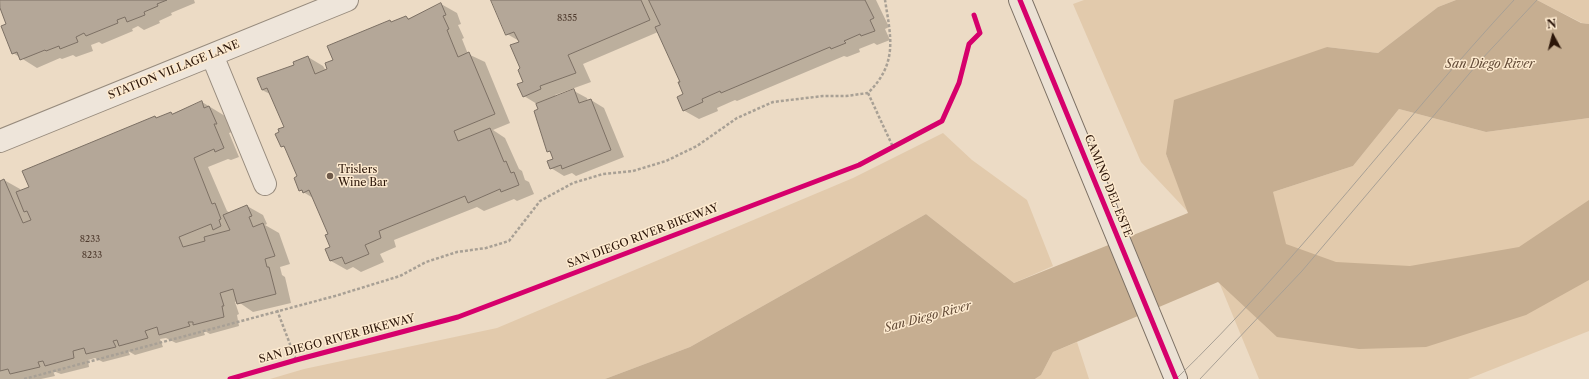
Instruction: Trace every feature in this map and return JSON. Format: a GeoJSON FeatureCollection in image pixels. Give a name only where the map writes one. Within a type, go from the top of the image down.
{"type":"FeatureCollection","features":[{"type":"Feature","properties":{"kind":"main road","name":"CAMINO DEL ESTE"},"geometry":{"type":"LineString","coordinates":[[1020,0],[1176,379]]}},
{"type":"Feature","properties":{"kind":"street","name":"STATION VILLAGE LANE"},"geometry":{"type":"LineString","coordinates":[[2,136],[212,55],[347,0]]}},
{"type":"Feature","properties":{"kind":"street"},"geometry":{"type":"LineString","coordinates":[[212,55],[266,184]]}},
{"type":"Feature","properties":{"kind":"path"},"geometry":{"type":"LineString","coordinates":[[24,379],[277,310],[335,296],[400,276],[426,262],[457,252],[486,248],[509,241],[540,201],[573,183],[603,174],[633,170],[666,161],[698,146],[737,118],[773,102],[823,96],[846,96],[868,93],[885,72],[890,56],[892,41],[885,0]]}},
{"type":"Feature","properties":{"kind":"path"},"geometry":{"type":"LineString","coordinates":[[868,93],[893,147]]}},
{"type":"Feature","properties":{"kind":"path"},"geometry":{"type":"LineString","coordinates":[[886,150],[900,143]]}},
{"type":"Feature","properties":{"kind":"path"},"geometry":{"type":"LineString","coordinates":[[277,310],[296,360]]}},
{"type":"Feature","properties":{"kind":"shaded area"},"geometry":{"type":"Polygon","coordinates":[[[1084,0],[1456,0],[1438,7],[1378,53],[1327,47],[1166,154],[1189,213],[1141,162],[1073,4],[1084,0]]]}},
{"type":"Feature","properties":{"kind":"shaded area"},"geometry":{"type":"Polygon","coordinates":[[[1537,0],[1589,0],[1589,24],[1582,23],[1537,0]]]}},
{"type":"Feature","properties":{"kind":"shaded area"},"geometry":{"type":"Polygon","coordinates":[[[1399,109],[1486,132],[1589,118],[1589,331],[1468,379],[1259,379],[1219,282],[1273,192],[1353,166],[1399,109]]]}},
{"type":"Feature","properties":{"kind":"shaded area"},"geometry":{"type":"Polygon","coordinates":[[[943,133],[972,160],[1027,200],[1053,266],[1014,283],[926,214],[690,347],[605,379],[270,379],[304,369],[497,328],[853,178],[943,133]]]}},
{"type":"Feature","properties":{"kind":"shaded area"},"geometry":{"type":"Polygon","coordinates":[[[1077,342],[1089,379],[1035,379],[1041,375],[1053,352],[1077,342]]]}},
{"type":"Feature","properties":{"kind":"water","name":"San Diego River"},"geometry":{"type":"Polygon","coordinates":[[[1456,0],[1537,0],[1581,23],[1589,24],[1589,118],[1486,132],[1399,109],[1353,166],[1273,192],[1286,244],[1336,262],[1410,266],[1519,247],[1589,200],[1589,280],[1526,315],[1426,347],[1359,349],[1277,337],[1218,282],[1053,352],[1041,375],[1035,379],[605,379],[690,347],[926,214],[1014,283],[1188,213],[1166,154],[1174,100],[1327,47],[1378,53],[1438,7],[1456,0]]]}},
{"type":"Feature","properties":{"kind":"building"},"geometry":{"type":"Polygon","coordinates":[[[0,0],[167,0],[144,12],[145,15],[127,22],[125,17],[117,20],[118,23],[86,36],[84,33],[76,37],[78,42],[60,49],[59,46],[46,51],[45,50],[20,60],[17,52],[12,54],[1,26],[6,24],[0,8],[0,0]]]}},
{"type":"Feature","properties":{"kind":"building"},"geometry":{"type":"Polygon","coordinates":[[[491,0],[641,0],[650,20],[568,55],[576,73],[540,86],[541,89],[523,97],[517,84],[523,82],[518,70],[520,68],[510,45],[519,42],[514,32],[506,35],[491,0]]]}},
{"type":"Feature","properties":{"kind":"building"},"geometry":{"type":"Polygon","coordinates":[[[649,0],[865,0],[874,18],[870,20],[875,31],[861,36],[860,34],[844,41],[846,43],[831,49],[830,47],[721,93],[720,91],[702,99],[703,102],[683,111],[677,97],[683,94],[678,82],[680,82],[655,27],[660,25],[649,0]]]}},
{"type":"Feature","properties":{"kind":"building"},"geometry":{"type":"Polygon","coordinates":[[[441,3],[446,15],[443,16],[449,29],[447,30],[458,57],[469,52],[495,114],[454,131],[458,141],[490,128],[504,162],[506,161],[511,173],[514,172],[519,185],[501,192],[500,189],[468,203],[465,196],[379,231],[381,238],[365,245],[369,254],[345,264],[342,257],[330,261],[325,249],[330,247],[325,235],[328,234],[309,190],[303,193],[302,190],[299,191],[294,178],[297,176],[284,146],[281,147],[275,134],[279,132],[278,129],[284,127],[267,88],[262,90],[257,78],[294,65],[293,62],[308,56],[315,74],[327,69],[325,63],[333,60],[327,46],[390,20],[391,22],[406,16],[408,19],[441,3]]]}},
{"type":"Feature","properties":{"kind":"building"},"geometry":{"type":"Polygon","coordinates":[[[574,89],[579,103],[591,99],[611,150],[562,169],[561,165],[550,169],[547,161],[553,159],[550,151],[547,152],[534,111],[538,109],[536,104],[574,89]]]}},
{"type":"Feature","properties":{"kind":"building"},"geometry":{"type":"Polygon","coordinates":[[[202,101],[204,108],[209,106],[217,124],[214,124],[224,148],[215,152],[214,149],[194,158],[212,204],[215,203],[221,219],[219,220],[221,226],[213,230],[211,224],[179,237],[183,247],[205,241],[204,237],[230,230],[223,215],[247,205],[252,216],[249,217],[253,227],[263,223],[275,256],[265,259],[267,267],[269,267],[276,294],[237,304],[233,289],[220,293],[224,306],[222,306],[224,317],[193,325],[193,322],[188,322],[190,326],[159,335],[157,327],[145,331],[148,338],[119,346],[117,340],[113,341],[116,347],[86,354],[84,348],[73,351],[74,358],[45,366],[43,361],[38,362],[40,367],[10,374],[8,369],[0,371],[0,181],[4,179],[23,223],[31,220],[27,211],[24,212],[16,192],[29,187],[22,171],[155,116],[156,118],[171,112],[172,114],[202,101]]]}},
{"type":"Feature","properties":{"kind":"tram line"},"geometry":{"type":"LineString","coordinates":[[1176,379],[1221,334],[1306,240],[1471,47],[1514,0]]}},
{"type":"Feature","properties":{"kind":"tram line"},"geometry":{"type":"LineString","coordinates":[[1200,379],[1302,271],[1480,61],[1537,0]]}},
{"type":"Feature","properties":{"kind":"cycle path"},"geometry":{"type":"LineString","coordinates":[[1020,0],[1176,379]]}},
{"type":"Feature","properties":{"kind":"cycle path","name":"SAN DIEGO RIVER BIKEWAY"},"geometry":{"type":"LineString","coordinates":[[230,379],[458,317],[859,165],[942,121],[959,83],[969,44],[980,33],[974,15]]}},
{"type":"Feature","properties":{"kind":"place","name":"Trislers Wine Bar"},"geometry":{"type":"Point","coordinates":[330,176]}}]}
